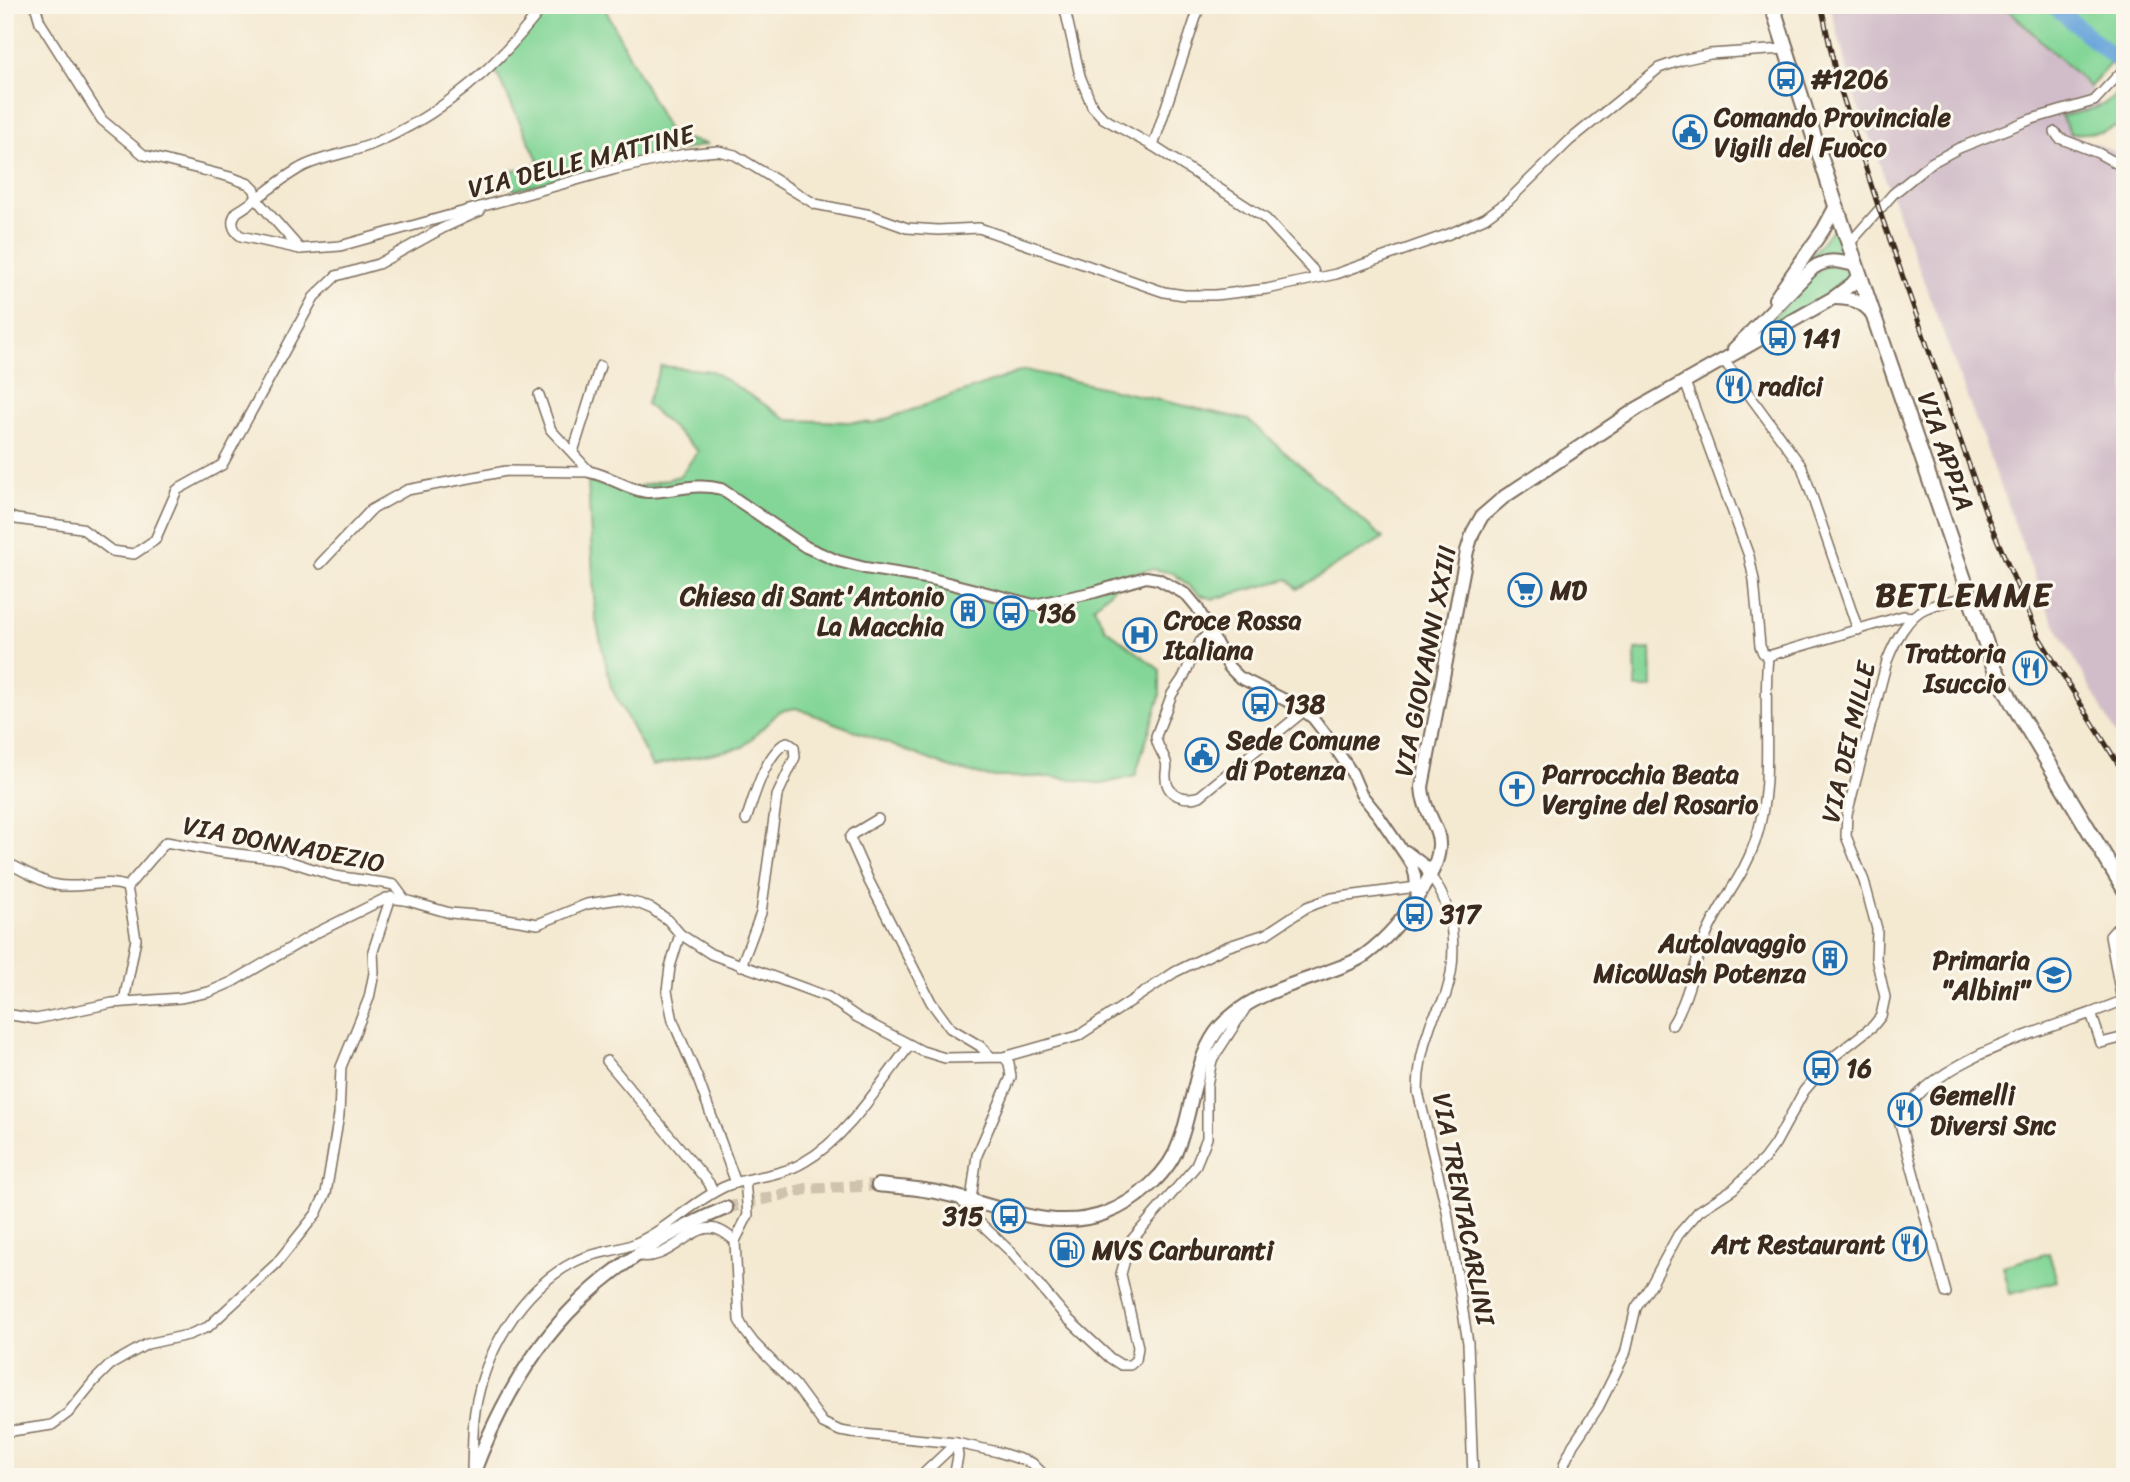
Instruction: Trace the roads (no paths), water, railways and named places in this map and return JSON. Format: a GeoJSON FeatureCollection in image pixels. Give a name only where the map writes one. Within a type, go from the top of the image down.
{"type":"FeatureCollection","features":[{"type":"Feature","properties":{"kind":"main road","name":"VIA APPIA"},"geometry":{"type":"LineString","coordinates":[[1772,5],[1836,206],[1994,667],[2013,704],[2125,890]]}},
{"type":"Feature","properties":{"kind":"main road"},"geometry":{"type":"LineString","coordinates":[[1759,323],[1823,230],[1836,206]]}},
{"type":"Feature","properties":{"kind":"main road"},"geometry":{"type":"LineString","coordinates":[[1832,261],[1858,270],[1852,284],[1833,298],[1725,358],[1819,264],[1832,261]]}},
{"type":"Feature","properties":{"kind":"main road"},"geometry":{"type":"LineString","coordinates":[[1833,298],[1849,298],[1862,303],[1875,318]]}},
{"type":"Feature","properties":{"kind":"main road","name":"VIA GIOVANNI XXIII"},"geometry":{"type":"LineString","coordinates":[[1439,850],[1437,832],[1423,799],[1422,787],[1464,564],[1473,532],[1489,509],[1504,497],[1638,408],[1725,358]]}},
{"type":"Feature","properties":{"kind":"main road"},"geometry":{"type":"LineString","coordinates":[[878,1185],[930,1191],[1030,1216],[1057,1220],[1079,1219],[1105,1213],[1125,1204],[1151,1183],[1169,1163],[1180,1143],[1200,1064],[1218,1029],[1236,1011],[1272,990],[1345,965],[1365,955],[1391,931],[1430,876],[1439,850]]}},
{"type":"Feature","properties":{"kind":"main road"},"geometry":{"type":"LineString","coordinates":[[2102,853],[2125,865]]}},
{"type":"Feature","properties":{"kind":"main road"},"geometry":{"type":"LineString","coordinates":[[472,1476],[492,1424],[511,1387],[554,1326],[598,1283],[636,1255],[664,1236],[726,1208]]}},
{"type":"Feature","properties":{"kind":"street"},"geometry":{"type":"LineString","coordinates":[[35,5],[40,22],[102,120],[145,155],[250,184],[255,190],[256,201],[300,249]]}},
{"type":"Feature","properties":{"kind":"street"},"geometry":{"type":"LineString","coordinates":[[256,201],[284,178],[307,165],[376,143],[437,108],[496,62],[544,5]]}},
{"type":"Feature","properties":{"kind":"street"},"geometry":{"type":"LineString","coordinates":[[1064,5],[1080,76],[1092,106],[1103,118],[1153,146],[1266,219],[1313,270],[1317,278]]}},
{"type":"Feature","properties":{"kind":"street"},"geometry":{"type":"LineString","coordinates":[[1153,146],[1200,5]]}},
{"type":"Feature","properties":{"kind":"street","name":"VIA DELLE MATTINE"},"geometry":{"type":"LineString","coordinates":[[256,201],[234,215],[233,225],[237,234],[300,249],[340,246],[616,169],[685,154],[718,151],[735,155],[750,163],[815,204],[871,215],[906,228],[979,228],[1164,292],[1184,295],[1251,292],[1336,274],[1449,234],[1485,218],[1508,201],[1569,141],[1659,68],[1710,54],[1784,49]]}},
{"type":"Feature","properties":{"kind":"street"},"geometry":{"type":"LineString","coordinates":[[1849,244],[1893,194],[1931,163],[1959,148],[2032,119],[2094,101],[2125,68]]}},
{"type":"Feature","properties":{"kind":"street"},"geometry":{"type":"LineString","coordinates":[[2055,132],[2059,138],[2098,153],[2125,168]]}},
{"type":"Feature","properties":{"kind":"street"},"geometry":{"type":"LineString","coordinates":[[5,515],[16,519],[82,528],[112,551],[134,554],[155,540],[177,490],[222,465],[314,297],[336,276],[378,264],[489,206]]}},
{"type":"Feature","properties":{"kind":"street"},"geometry":{"type":"LineString","coordinates":[[1725,358],[1802,467],[1858,630]]}},
{"type":"Feature","properties":{"kind":"street"},"geometry":{"type":"LineString","coordinates":[[573,452],[600,366]]}},
{"type":"Feature","properties":{"kind":"street"},"geometry":{"type":"LineString","coordinates":[[1685,382],[1749,556],[1763,653],[1768,656],[1903,616],[1913,617],[1924,608],[1970,596]]}},
{"type":"Feature","properties":{"kind":"street"},"geometry":{"type":"LineString","coordinates":[[539,395],[551,430],[590,472]]}},
{"type":"Feature","properties":{"kind":"street"},"geometry":{"type":"LineString","coordinates":[[320,564],[371,510],[407,490],[506,471],[590,472],[647,492],[706,485],[720,489],[764,516],[806,547],[838,561],[973,588],[1034,605],[1095,592],[1136,579],[1158,579],[1187,595],[1197,607],[1228,667],[1239,677],[1313,718],[1352,772],[1361,794],[1401,847],[1413,871],[1417,893]]}},
{"type":"Feature","properties":{"kind":"street","name":"VIA DEI MILLE"},"geometry":{"type":"LineString","coordinates":[[1561,1477],[1573,1445],[1598,1408],[1625,1354],[1636,1308],[1678,1235],[1699,1211],[1733,1189],[1764,1159],[1804,1091],[1832,1058],[1873,1026],[1881,1016],[1885,997],[1876,958],[1877,929],[1864,881],[1846,836],[1845,823],[1888,661],[1913,617]]}},
{"type":"Feature","properties":{"kind":"street"},"geometry":{"type":"LineString","coordinates":[[1210,632],[1200,642],[1172,694],[1156,736],[1166,762],[1167,783],[1177,796],[1192,799],[1200,796],[1304,711]]}},
{"type":"Feature","properties":{"kind":"street"},"geometry":{"type":"LineString","coordinates":[[1672,1025],[1683,1008],[1706,936],[1746,866],[1761,823],[1766,767],[1768,656]]}},
{"type":"Feature","properties":{"kind":"street"},"geometry":{"type":"LineString","coordinates":[[741,966],[761,913],[773,814],[783,779],[794,757],[792,744],[787,742],[783,745],[768,765],[747,820]]}},
{"type":"Feature","properties":{"kind":"street"},"geometry":{"type":"LineString","coordinates":[[878,819],[850,838],[869,881],[931,1002],[950,1028],[980,1046],[990,1056]]}},
{"type":"Feature","properties":{"kind":"street","name":"VIA DONNADEZIO"},"geometry":{"type":"LineString","coordinates":[[127,887],[166,842],[282,859],[335,876],[394,885],[405,900]]}},
{"type":"Feature","properties":{"kind":"street"},"geometry":{"type":"LineString","coordinates":[[1401,847],[1424,865],[1430,876]]}},
{"type":"Feature","properties":{"kind":"street"},"geometry":{"type":"LineString","coordinates":[[1417,859],[1428,858],[1439,850]]}},
{"type":"Feature","properties":{"kind":"street"},"geometry":{"type":"LineString","coordinates":[[11,864],[55,885],[74,887],[117,884],[127,887],[136,939],[124,1001]]}},
{"type":"Feature","properties":{"kind":"street"},"geometry":{"type":"LineString","coordinates":[[1413,871],[1430,876]]}},
{"type":"Feature","properties":{"kind":"street","name":"VIA TRENTACARLINI"},"geometry":{"type":"LineString","coordinates":[[1430,876],[1439,887],[1447,905],[1452,941],[1447,988],[1426,1038],[1418,1092],[1447,1211],[1468,1343],[1473,1477]]}},
{"type":"Feature","properties":{"kind":"street","name":"VIA DONNADEZIO"},"geometry":{"type":"LineString","coordinates":[[5,1014],[36,1019],[124,1001],[180,998],[209,992],[232,982],[328,926],[391,897],[450,913],[538,924],[587,904],[619,899],[652,909],[668,920],[680,934],[711,954],[828,997],[857,1017],[910,1045],[945,1058],[1004,1057],[1078,1036],[1175,972],[1226,947],[1266,934],[1307,907],[1332,898],[1417,893]]}},
{"type":"Feature","properties":{"kind":"street"},"geometry":{"type":"LineString","coordinates":[[5,1432],[52,1424],[68,1413],[110,1365],[147,1344],[188,1335],[208,1327],[276,1264],[316,1214],[326,1193],[339,1115],[341,1067],[369,998],[374,973],[373,951],[391,897]]}},
{"type":"Feature","properties":{"kind":"street"},"geometry":{"type":"LineString","coordinates":[[1946,1293],[1899,1120],[1919,1096],[1947,1072],[1999,1046],[2123,1001],[2110,936],[2118,927],[2125,926]]}},
{"type":"Feature","properties":{"kind":"street"},"geometry":{"type":"LineString","coordinates":[[680,934],[670,967],[667,991],[673,1021],[741,1181],[748,1214],[735,1241],[739,1320],[754,1343],[794,1385],[823,1423],[840,1431],[956,1443],[998,1452],[1032,1463],[1046,1477]]}},
{"type":"Feature","properties":{"kind":"street"},"geometry":{"type":"LineString","coordinates":[[1004,1057],[1011,1069],[1011,1077],[977,1155],[965,1199],[978,1221],[1011,1252],[1067,1318],[1110,1358],[1121,1365],[1129,1365],[1136,1360],[1138,1347],[1121,1274],[1129,1242],[1195,1167],[1207,1138],[1207,1085],[1212,1060],[1249,1002]]}},
{"type":"Feature","properties":{"kind":"street"},"geometry":{"type":"LineString","coordinates":[[2091,1013],[2101,1043],[2125,1037]]}},
{"type":"Feature","properties":{"kind":"street"},"geometry":{"type":"LineString","coordinates":[[472,1476],[473,1423],[478,1395],[499,1340],[516,1312],[537,1290],[571,1264],[594,1254],[635,1244],[713,1192],[803,1163],[834,1142],[910,1045]]}},
{"type":"Feature","properties":{"kind":"street"},"geometry":{"type":"LineString","coordinates":[[607,1061],[709,1183],[713,1192]]}},
{"type":"Feature","properties":{"kind":"street"},"geometry":{"type":"LineString","coordinates":[[636,1255],[646,1258],[658,1256],[702,1229],[719,1229],[735,1241]]}},
{"type":"Feature","properties":{"kind":"street"},"geometry":{"type":"LineString","coordinates":[[920,1477],[956,1443]]}},
{"type":"Feature","properties":{"kind":"street"},"geometry":{"type":"LineString","coordinates":[[954,1477],[958,1456],[956,1443]]}},
{"type":"Feature","properties":{"kind":"waterway"},"geometry":{"type":"LineString","coordinates":[[2053,5],[2125,67]]}},
{"type":"Feature","properties":{"kind":"tunnel"},"geometry":{"type":"LineString","coordinates":[[726,1208],[806,1189],[878,1185]]}},
{"type":"Feature","properties":{"kind":"railway"},"geometry":{"type":"LineString","coordinates":[[1821,5],[1837,79],[1879,209],[1987,516],[2039,637],[2125,775]]}},
{"type":"Feature","properties":{"kind":"place","name":"#1206"},"geometry":{"type":"Point","coordinates":[1786,79]}},
{"type":"Feature","properties":{"kind":"place","name":"Comando Provinciale Vigili del Fuoco"},"geometry":{"type":"Point","coordinates":[1690,132]}},
{"type":"Feature","properties":{"kind":"place","name":"141"},"geometry":{"type":"Point","coordinates":[1778,338]}},
{"type":"Feature","properties":{"kind":"place","name":"radici"},"geometry":{"type":"Point","coordinates":[1734,386]}},
{"type":"Feature","properties":{"kind":"place","name":"MD"},"geometry":{"type":"Point","coordinates":[1525,590]}},
{"type":"Feature","properties":{"kind":"place","name":"Chiesa di Sant'Antonio La Macchia"},"geometry":{"type":"Point","coordinates":[968,611]}},
{"type":"Feature","properties":{"kind":"place","name":"136"},"geometry":{"type":"Point","coordinates":[1011,613]}},
{"type":"Feature","properties":{"kind":"place","name":"Croce Rossa Italiana"},"geometry":{"type":"Point","coordinates":[1140,635]}},
{"type":"Feature","properties":{"kind":"place","name":"Trattoria Isuccio"},"geometry":{"type":"Point","coordinates":[2030,668]}},
{"type":"Feature","properties":{"kind":"place","name":"138"},"geometry":{"type":"Point","coordinates":[1260,704]}},
{"type":"Feature","properties":{"kind":"place","name":"Sede Comune di Potenza"},"geometry":{"type":"Point","coordinates":[1202,755]}},
{"type":"Feature","properties":{"kind":"place","name":"Parrocchia Beata Vergine del Rosario"},"geometry":{"type":"Point","coordinates":[1517,789]}},
{"type":"Feature","properties":{"kind":"place","name":"317"},"geometry":{"type":"Point","coordinates":[1415,914]}},
{"type":"Feature","properties":{"kind":"place","name":"Autolavaggio MicoWash Potenza"},"geometry":{"type":"Point","coordinates":[1830,958]}},
{"type":"Feature","properties":{"kind":"place","name":"Primaria \"Albini\""},"geometry":{"type":"Point","coordinates":[2054,975]}},
{"type":"Feature","properties":{"kind":"place","name":"16"},"geometry":{"type":"Point","coordinates":[1821,1068]}},
{"type":"Feature","properties":{"kind":"place","name":"Gemelli Diversi Snc"},"geometry":{"type":"Point","coordinates":[1905,1110]}},
{"type":"Feature","properties":{"kind":"place","name":"315"},"geometry":{"type":"Point","coordinates":[1009,1216]}},
{"type":"Feature","properties":{"kind":"place","name":"Art Restaurant"},"geometry":{"type":"Point","coordinates":[1910,1244]}},
{"type":"Feature","properties":{"kind":"place","name":"MVS Carburanti"},"geometry":{"type":"Point","coordinates":[1067,1250]}},
{"type":"Feature","properties":{"kind":"district","name":"BETLEMME"},"geometry":{"type":"Point","coordinates":[1964,594]}}]}
